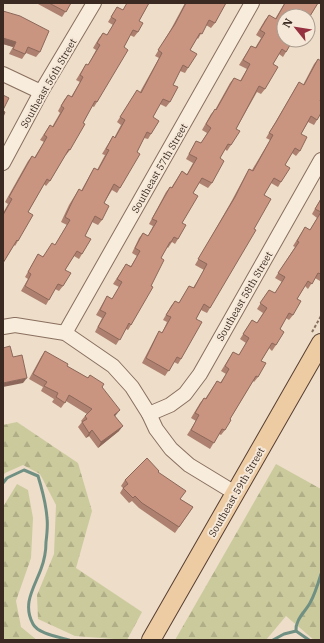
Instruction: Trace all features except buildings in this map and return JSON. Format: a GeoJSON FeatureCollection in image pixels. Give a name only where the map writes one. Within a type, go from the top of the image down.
{"type":"FeatureCollection","features":[{"type":"Feature","properties":{"kind":"main road","name":"Southeast 59th Street"},"geometry":{"type":"LineString","coordinates":[[151,640],[321,343]]}},
{"type":"Feature","properties":{"kind":"street","name":"Southeast 56th Street"},"geometry":{"type":"LineString","coordinates":[[3,163],[41,92],[94,3]]}},
{"type":"Feature","properties":{"kind":"street","name":"Southeast 57th Street"},"geometry":{"type":"LineString","coordinates":[[65,333],[252,3]]}},
{"type":"Feature","properties":{"kind":"street"},"geometry":{"type":"LineString","coordinates":[[3,74],[41,92]]}},
{"type":"Feature","properties":{"kind":"street","name":"Southeast 58th Street"},"geometry":{"type":"LineString","coordinates":[[149,414],[170,405],[185,394],[200,374],[321,160]]}},
{"type":"Feature","properties":{"kind":"street"},"geometry":{"type":"LineString","coordinates":[[3,327],[15,325],[65,333],[113,366],[132,387],[149,414],[156,429],[171,449],[189,465],[235,494]]}},
{"type":"Feature","properties":{"kind":"green space"},"geometry":{"type":"Polygon","coordinates":[[[17,422],[78,463],[92,511],[76,568],[142,612],[127,640],[75,636],[38,619],[37,595],[54,554],[56,505],[40,474],[23,465],[5,473],[3,476],[3,425],[17,422]]]}},
{"type":"Feature","properties":{"kind":"green space"},"geometry":{"type":"Polygon","coordinates":[[[276,464],[321,489],[321,640],[314,640],[286,616],[266,640],[175,640],[276,464]]]}},
{"type":"Feature","properties":{"kind":"green space"},"geometry":{"type":"Polygon","coordinates":[[[17,484],[28,490],[33,518],[31,558],[16,601],[21,627],[37,640],[3,640],[3,507],[17,484]]]}},
{"type":"Feature","properties":{"kind":"waterway"},"geometry":{"type":"LineString","coordinates":[[3,483],[7,478],[24,470],[38,476],[46,507],[47,530],[43,563],[30,596],[30,617],[33,624],[39,630],[50,635],[69,640]]}},
{"type":"Feature","properties":{"kind":"waterway"},"geometry":{"type":"LineString","coordinates":[[296,631],[297,623],[312,600],[321,574]]}},
{"type":"Feature","properties":{"kind":"waterway"},"geometry":{"type":"LineString","coordinates":[[273,640],[284,634],[296,631],[309,640]]}}]}
